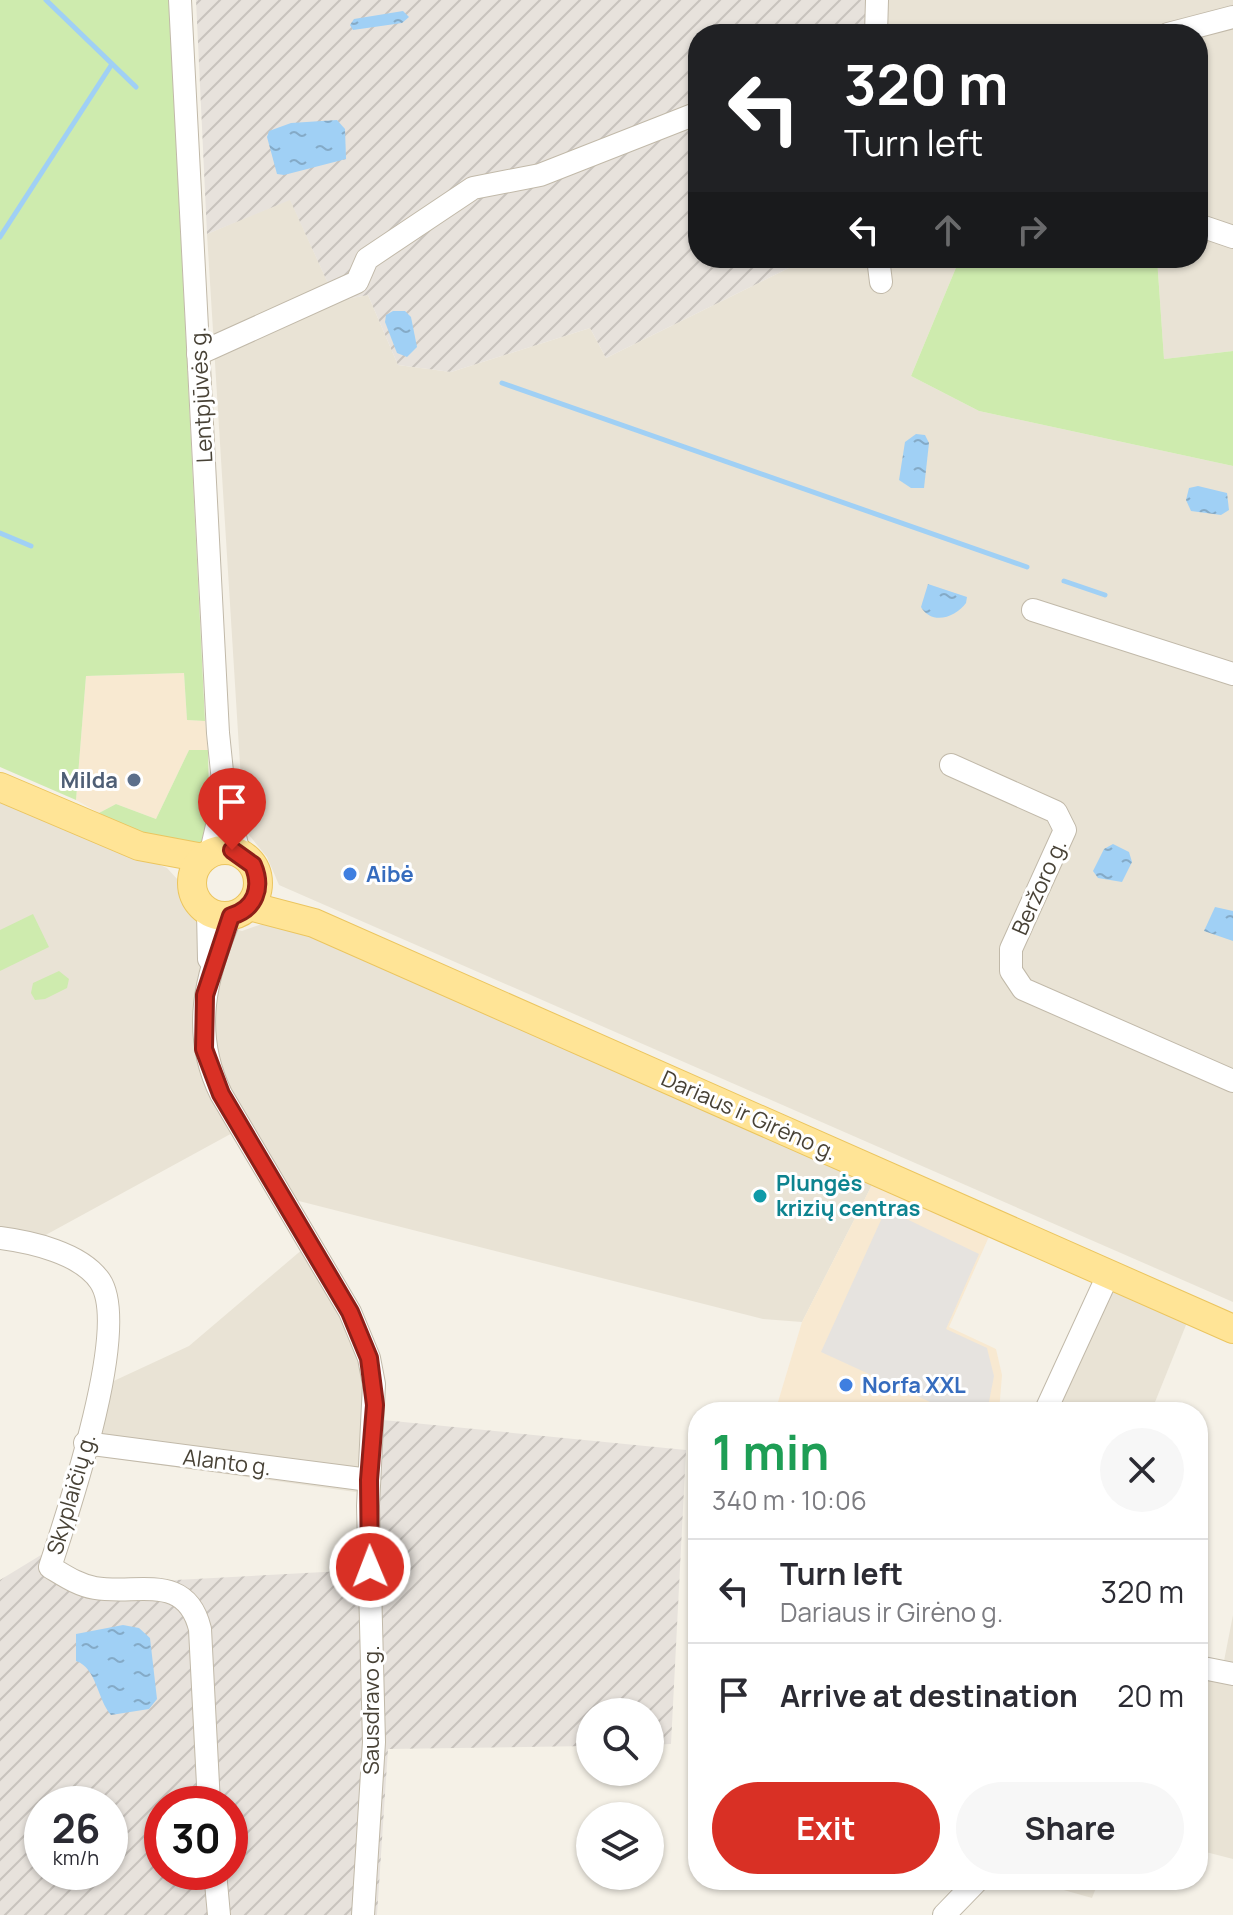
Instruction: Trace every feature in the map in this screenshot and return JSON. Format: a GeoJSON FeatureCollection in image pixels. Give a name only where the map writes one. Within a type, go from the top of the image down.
{"type":"FeatureCollection","features":[{"type":"Feature","properties":{"kind":"main road"},"geometry":{"type":"LineString","coordinates":[[0,787],[139,846],[211,861]]}},
{"type":"Feature","properties":{"kind":"main road","name":"Dariaus ir Girėno g."},"geometry":{"type":"LineString","coordinates":[[237,905],[253,865],[211,861],[195,900],[237,905],[309,921],[1233,1329]]}},
{"type":"Feature","properties":{"kind":"street","name":"Lentpjūvės g."},"geometry":{"type":"LineString","coordinates":[[180,0],[224,791],[211,861]]}},
{"type":"Feature","properties":{"kind":"street"},"geometry":{"type":"LineString","coordinates":[[876,24],[877,0]]}},
{"type":"Feature","properties":{"kind":"street"},"geometry":{"type":"LineString","coordinates":[[1206,24],[1233,17]]}},
{"type":"Feature","properties":{"kind":"street"},"geometry":{"type":"LineString","coordinates":[[198,354],[357,282],[367,259],[473,188],[540,175],[688,117]]}},
{"type":"Feature","properties":{"kind":"street"},"geometry":{"type":"LineString","coordinates":[[1208,228],[1233,237]]}},
{"type":"Feature","properties":{"kind":"street"},"geometry":{"type":"LineString","coordinates":[[879,268],[881,282]]}},
{"type":"Feature","properties":{"kind":"street"},"geometry":{"type":"LineString","coordinates":[[1033,610],[1233,674]]}},
{"type":"Feature","properties":{"kind":"street","name":"Beržoro g."},"geometry":{"type":"LineString","coordinates":[[951,765],[1056,812],[1065,830],[1011,949],[1011,971],[1023,989],[1233,1081]]}},
{"type":"Feature","properties":{"kind":"street","name":"Sausdravo g."},"geometry":{"type":"LineString","coordinates":[[237,905],[210,972],[202,1035],[213,1077],[350,1312],[369,1358],[375,1405],[369,1480],[374,1742],[363,1915]]}},
{"type":"Feature","properties":{"kind":"street","name":"Skyplaičių g."},"geometry":{"type":"LineString","coordinates":[[0,1238],[49,1249],[81,1264],[99,1280],[109,1304],[110,1331],[81,1472],[50,1567],[76,1583],[98,1589],[162,1590],[177,1594],[189,1604],[200,1629],[208,1786]]}},
{"type":"Feature","properties":{"kind":"street"},"geometry":{"type":"LineString","coordinates":[[1050,1402],[1109,1273]]}},
{"type":"Feature","properties":{"kind":"street","name":"Alanto g."},"geometry":{"type":"LineString","coordinates":[[85,1443],[369,1480]]}},
{"type":"Feature","properties":{"kind":"street"},"geometry":{"type":"LineString","coordinates":[[1208,1669],[1233,1674]]}},
{"type":"Feature","properties":{"kind":"street"},"geometry":{"type":"LineString","coordinates":[[217,1890],[219,1915]]}},
{"type":"Feature","properties":{"kind":"street"},"geometry":{"type":"LineString","coordinates":[[944,1915],[968,1890]]}},
{"type":"Feature","properties":{"kind":"shaded area"},"geometry":{"type":"Polygon","coordinates":[[[196,0],[868,0],[868,24],[688,24],[688,268],[789,268],[606,358],[590,328],[451,372],[398,365],[368,295],[336,301],[290,200],[207,234],[196,0]]]}},
{"type":"Feature","properties":{"kind":"shaded area"},"geometry":{"type":"Polygon","coordinates":[[[868,0],[1233,0],[1233,351],[1164,359],[1158,268],[1208,268],[1208,24],[868,24],[868,0]]]}},
{"type":"Feature","properties":{"kind":"shaded area"},"geometry":{"type":"Polygon","coordinates":[[[290,199],[336,301],[368,295],[398,365],[451,372],[590,328],[606,358],[789,268],[956,268],[911,376],[979,411],[1233,466],[1233,1302],[279,885],[267,857],[244,829],[207,234],[290,199]]]}},
{"type":"Feature","properties":{"kind":"shaded area"},"geometry":{"type":"Polygon","coordinates":[[[184,673],[187,720],[205,721],[208,750],[189,750],[156,819],[116,804],[99,813],[76,800],[86,676],[184,673]]]}},
{"type":"Feature","properties":{"kind":"shaded area"},"geometry":{"type":"Polygon","coordinates":[[[0,797],[167,868],[178,880],[199,920],[242,931],[262,924],[321,938],[875,1179],[802,1322],[763,1319],[295,1200],[236,1131],[20,1249],[0,1247],[0,797]]]}},
{"type":"Feature","properties":{"kind":"shaded area"},"geometry":{"type":"Polygon","coordinates":[[[875,1179],[991,1232],[949,1327],[996,1349],[1002,1375],[1000,1402],[778,1402],[802,1322],[875,1179]]]}},
{"type":"Feature","properties":{"kind":"shaded area"},"geometry":{"type":"Polygon","coordinates":[[[886,1209],[979,1254],[946,1329],[987,1348],[994,1376],[989,1402],[930,1402],[821,1352],[886,1209]]]}},
{"type":"Feature","properties":{"kind":"shaded area"},"geometry":{"type":"Polygon","coordinates":[[[304,1248],[363,1319],[377,1495],[74,1453],[90,1392],[189,1346],[304,1248]]]}},
{"type":"Feature","properties":{"kind":"shaded area"},"geometry":{"type":"Polygon","coordinates":[[[1098,1275],[1188,1320],[1155,1402],[1045,1402],[1098,1275]]]}},
{"type":"Feature","properties":{"kind":"shaded area"},"geometry":{"type":"Polygon","coordinates":[[[383,1420],[686,1450],[671,1744],[664,1744],[664,1698],[576,1698],[576,1746],[388,1749],[377,1915],[0,1915],[0,1580],[41,1555],[91,1581],[119,1583],[380,1569],[376,1501],[383,1420]]]}},
{"type":"Feature","properties":{"kind":"shaded area"},"geometry":{"type":"Polygon","coordinates":[[[1233,1615],[1233,1859],[1208,1853],[1208,1657],[1224,1661],[1233,1615]]]}},
{"type":"Feature","properties":{"kind":"shaded area"},"geometry":{"type":"Polygon","coordinates":[[[1064,1890],[1095,1890],[1092,1898],[1064,1890]]]}},
{"type":"Feature","properties":{"kind":"green space"},"geometry":{"type":"Polygon","coordinates":[[[0,0],[169,0],[205,721],[187,720],[184,673],[86,676],[76,800],[0,767],[0,0]]]}},
{"type":"Feature","properties":{"kind":"green space"},"geometry":{"type":"Polygon","coordinates":[[[956,268],[1158,268],[1164,359],[1233,351],[1233,466],[979,411],[911,376],[956,268]]]}},
{"type":"Feature","properties":{"kind":"green space"},"geometry":{"type":"Polygon","coordinates":[[[189,750],[208,750],[210,836],[206,843],[172,849],[99,813],[116,804],[156,819],[189,750]]]}},
{"type":"Feature","properties":{"kind":"green space"},"geometry":{"type":"Polygon","coordinates":[[[33,914],[49,947],[0,971],[0,930],[33,914]]]}},
{"type":"Feature","properties":{"kind":"green space"},"geometry":{"type":"Polygon","coordinates":[[[59,971],[69,979],[67,988],[45,999],[35,1000],[31,993],[33,983],[59,971]]]}},
{"type":"Feature","properties":{"kind":"water"},"geometry":{"type":"Polygon","coordinates":[[[403,11],[409,17],[402,23],[353,30],[350,25],[354,19],[403,11]]]}},
{"type":"Feature","properties":{"kind":"water"},"geometry":{"type":"Polygon","coordinates":[[[337,120],[345,129],[346,159],[284,175],[277,174],[267,137],[269,131],[291,123],[337,120]]]}},
{"type":"Feature","properties":{"kind":"water"},"geometry":{"type":"Polygon","coordinates":[[[393,311],[405,311],[411,317],[417,347],[407,357],[397,353],[385,322],[386,315],[393,311]]]}},
{"type":"Feature","properties":{"kind":"water"},"geometry":{"type":"Polygon","coordinates":[[[916,434],[925,435],[929,443],[924,488],[911,488],[899,480],[905,442],[916,434]]]}},
{"type":"Feature","properties":{"kind":"water"},"geometry":{"type":"Polygon","coordinates":[[[1198,486],[1227,493],[1229,510],[1221,515],[1191,511],[1186,500],[1189,488],[1198,486]]]}},
{"type":"Feature","properties":{"kind":"water"},"geometry":{"type":"Polygon","coordinates":[[[928,584],[967,597],[966,603],[950,615],[931,616],[921,607],[928,584]]]}},
{"type":"Feature","properties":{"kind":"water"},"geometry":{"type":"Polygon","coordinates":[[[1113,844],[1129,852],[1132,862],[1122,882],[1098,878],[1093,871],[1104,849],[1113,844]]]}},
{"type":"Feature","properties":{"kind":"water"},"geometry":{"type":"Polygon","coordinates":[[[1215,907],[1233,911],[1233,941],[1204,931],[1215,907]]]}},
{"type":"Feature","properties":{"kind":"water"},"geometry":{"type":"Polygon","coordinates":[[[123,1625],[139,1628],[150,1638],[157,1699],[149,1709],[111,1715],[93,1677],[76,1661],[76,1634],[123,1625]]]}},
{"type":"Feature","properties":{"kind":"waterway"},"geometry":{"type":"LineString","coordinates":[[46,0],[136,87]]}},
{"type":"Feature","properties":{"kind":"waterway"},"geometry":{"type":"LineString","coordinates":[[0,237],[112,64]]}},
{"type":"Feature","properties":{"kind":"waterway"},"geometry":{"type":"LineString","coordinates":[[502,383],[1027,567]]}},
{"type":"Feature","properties":{"kind":"waterway"},"geometry":{"type":"LineString","coordinates":[[0,533],[31,546]]}},
{"type":"Feature","properties":{"kind":"waterway"},"geometry":{"type":"LineString","coordinates":[[1064,581],[1105,595]]}},
{"type":"Feature","properties":{"kind":"place","name":"Milda"},"geometry":{"type":"Point","coordinates":[134,780]}},
{"type":"Feature","properties":{"kind":"place","name":"Aibė"},"geometry":{"type":"Point","coordinates":[350,874]}},
{"type":"Feature","properties":{"kind":"place","name":"Plungės krizių centras"},"geometry":{"type":"Point","coordinates":[760,1196]}},
{"type":"Feature","properties":{"kind":"place","name":"Norfa XXL"},"geometry":{"type":"Point","coordinates":[846,1385]}},
{"type":"Feature","properties":{"kind":"route"},"geometry":{"type":"LineString","coordinates":[[232,850],[253,865],[258,890],[244,911],[231,916],[210,972],[202,1022],[204,1049],[221,1094],[363,1339],[374,1384],[375,1405],[368,1506],[370,1567]]}}]}
